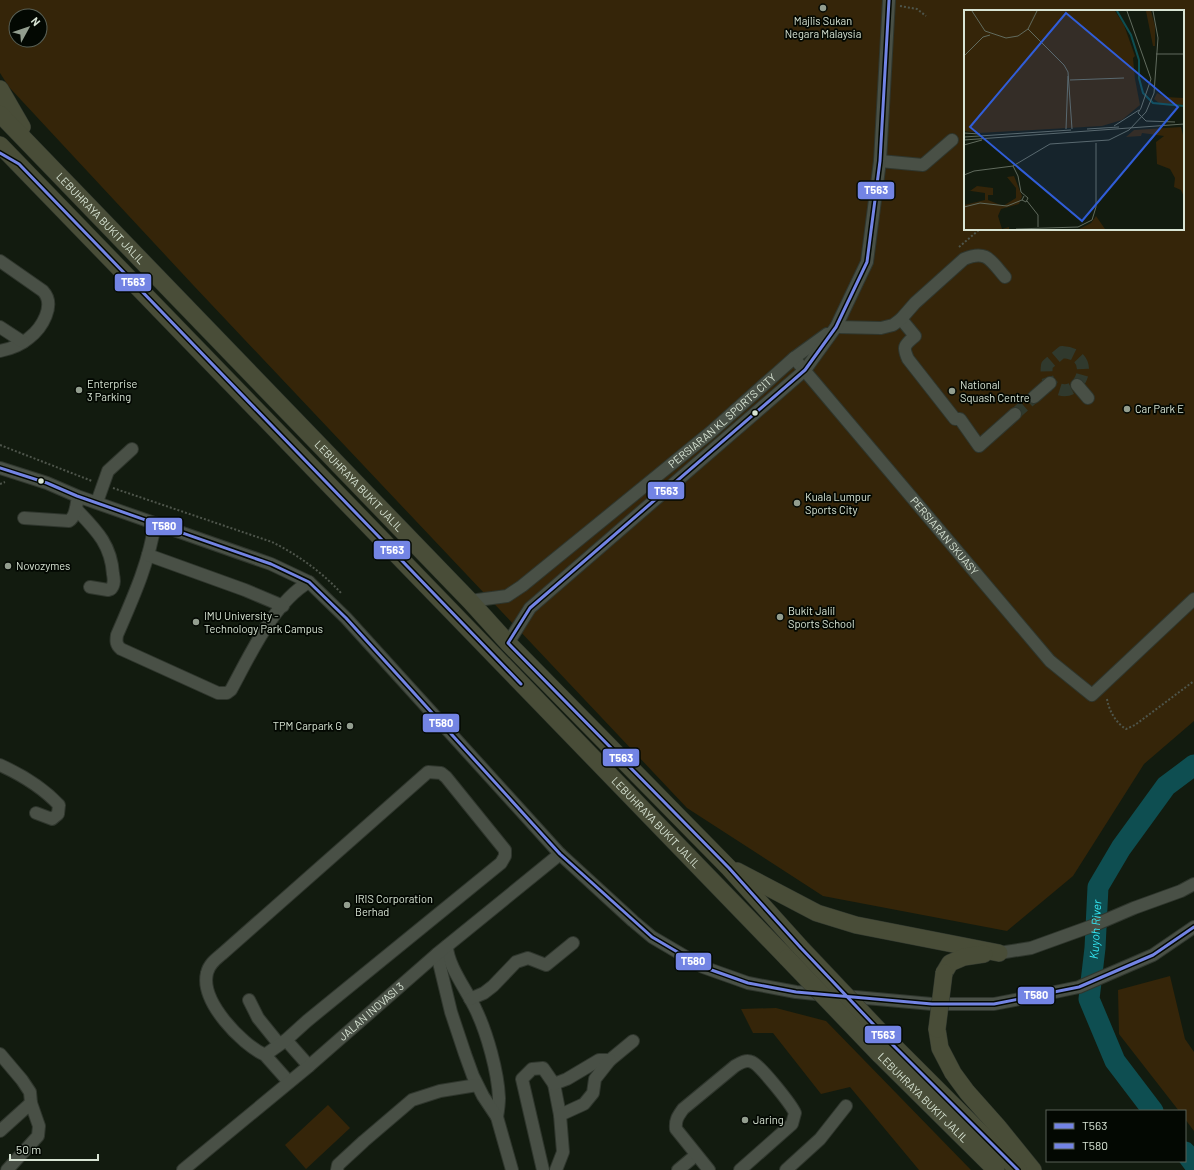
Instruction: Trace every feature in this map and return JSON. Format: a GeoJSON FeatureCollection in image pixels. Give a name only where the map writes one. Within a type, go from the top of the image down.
{"type":"FeatureCollection","features":[{"type":"Feature","properties":{"kind":"highway"},"geometry":{"type":"LineString","coordinates":[[0,89],[35,150]]}},
{"type":"Feature","properties":{"kind":"highway","name":"LEBUHRAYA BUKIT JALIL"},"geometry":{"type":"LineString","coordinates":[[0,114],[470,601],[508,643],[729,868],[801,948],[885,1048],[996,1170]]}},
{"type":"Feature","properties":{"kind":"highway","name":"LEBUHRAYA BUKIT JALIL"},"geometry":{"type":"LineString","coordinates":[[0,145],[787,958],[1018,1170]]}},
{"type":"Feature","properties":{"kind":"highway"},"geometry":{"type":"LineString","coordinates":[[0,153],[19,164]]}},
{"type":"Feature","properties":{"kind":"highway"},"geometry":{"type":"LineString","coordinates":[[729,868],[740,872],[817,913],[856,925],[999,953]]}},
{"type":"Feature","properties":{"kind":"highway"},"geometry":{"type":"LineString","coordinates":[[999,953],[964,957],[950,963],[944,973],[937,1029],[940,1048],[953,1073],[967,1092],[1033,1170]]}},
{"type":"Feature","properties":{"kind":"street","name":"PERSIARAN KL SPORTS CITY"},"geometry":{"type":"LineString","coordinates":[[508,643],[530,608],[805,370],[836,327],[867,262],[880,161],[889,2]]}},
{"type":"Feature","properties":{"kind":"street"},"geometry":{"type":"LineString","coordinates":[[880,161],[923,165],[952,140]]}},
{"type":"Feature","properties":{"kind":"street"},"geometry":{"type":"LineString","coordinates":[[836,327],[881,328],[897,322],[914,303],[964,259],[974,255],[987,256],[1005,277]]}},
{"type":"Feature","properties":{"kind":"street"},"geometry":{"type":"LineString","coordinates":[[0,261],[43,291],[48,300],[48,309],[42,323],[30,337],[9,349],[0,351]]}},
{"type":"Feature","properties":{"kind":"street"},"geometry":{"type":"LineString","coordinates":[[897,322],[915,336],[905,344],[904,351],[908,359],[955,418],[960,420],[979,446],[1015,414]]}},
{"type":"Feature","properties":{"kind":"street"},"geometry":{"type":"LineString","coordinates":[[0,327],[23,342]]}},
{"type":"Feature","properties":{"kind":"street","name":"PERSIARAN KL SPORTS CITY"},"geometry":{"type":"LineString","coordinates":[[470,601],[507,596],[522,586],[711,432],[794,358],[836,327]]}},
{"type":"Feature","properties":{"kind":"street","name":"PERSIARAN SKUASY"},"geometry":{"type":"LineString","coordinates":[[794,358],[1050,662],[1092,695],[1194,599]]}},
{"type":"Feature","properties":{"kind":"street"},"geometry":{"type":"LineString","coordinates":[[1034,397],[1050,383]]}},
{"type":"Feature","properties":{"kind":"street"},"geometry":{"type":"LineString","coordinates":[[1077,385],[1088,398]]}},
{"type":"Feature","properties":{"kind":"street"},"geometry":{"type":"LineString","coordinates":[[97,502],[108,471],[132,450]]}},
{"type":"Feature","properties":{"kind":"street"},"geometry":{"type":"LineString","coordinates":[[0,468],[271,564],[309,582],[346,618],[560,854],[652,937],[703,967],[748,983],[796,992],[932,1004],[994,1004],[1080,987],[1153,955],[1194,927]]}},
{"type":"Feature","properties":{"kind":"street"},"geometry":{"type":"LineString","coordinates":[[24,518],[69,522],[72,519],[76,509],[77,496]]}},
{"type":"Feature","properties":{"kind":"street"},"geometry":{"type":"LineString","coordinates":[[630,498],[641,511]]}},
{"type":"Feature","properties":{"kind":"street"},"geometry":{"type":"LineString","coordinates":[[76,509],[103,540],[112,562],[114,584],[111,589],[108,590],[90,587]]}},
{"type":"Feature","properties":{"kind":"street"},"geometry":{"type":"LineString","coordinates":[[156,523],[137,591],[117,635],[117,646],[121,650],[218,693],[227,693],[231,690],[272,617],[297,588],[309,582]]}},
{"type":"Feature","properties":{"kind":"street"},"geometry":{"type":"LineString","coordinates":[[148,556],[244,590],[283,606]]}},
{"type":"Feature","properties":{"kind":"street"},"geometry":{"type":"LineString","coordinates":[[0,765],[29,780],[49,795],[59,805],[58,814],[52,819],[36,813]]}},
{"type":"Feature","properties":{"kind":"street"},"geometry":{"type":"LineString","coordinates":[[265,1055],[283,1042],[306,1021],[501,863],[505,856],[505,850],[446,777],[441,773],[428,772],[210,965],[207,971],[207,984],[211,999],[218,1012],[238,1036],[260,1053],[265,1055],[289,1082]]}},
{"type":"Feature","properties":{"kind":"street","name":"JALAN INOVASI 3"},"geometry":{"type":"LineString","coordinates":[[183,1170],[309,1066],[437,954],[560,854]]}},
{"type":"Feature","properties":{"kind":"street"},"geometry":{"type":"LineString","coordinates":[[999,953],[1031,948],[1092,926],[1134,908],[1181,891],[1194,884]]}},
{"type":"Feature","properties":{"kind":"street"},"geometry":{"type":"LineString","coordinates":[[470,999],[484,993],[493,986],[516,962],[528,958],[546,965],[573,943]]}},
{"type":"Feature","properties":{"kind":"street"},"geometry":{"type":"LineString","coordinates":[[447,946],[447,951],[454,968],[481,1023],[492,1058],[499,1099],[498,1117],[512,1170]]}},
{"type":"Feature","properties":{"kind":"street"},"geometry":{"type":"LineString","coordinates":[[437,954],[451,1012],[465,1054],[477,1085],[498,1117]]}},
{"type":"Feature","properties":{"kind":"street"},"geometry":{"type":"LineString","coordinates":[[249,1000],[258,1018],[309,1066]]}},
{"type":"Feature","properties":{"kind":"street"},"geometry":{"type":"LineString","coordinates":[[560,1115],[584,1104],[593,1093],[595,1079],[610,1060],[633,1041]]}},
{"type":"Feature","properties":{"kind":"street"},"geometry":{"type":"LineString","coordinates":[[0,1054],[30,1092],[31,1103],[40,1126],[38,1136],[6,1170],[0,1169]]}},
{"type":"Feature","properties":{"kind":"street"},"geometry":{"type":"LineString","coordinates":[[554,1084],[567,1079],[599,1060],[610,1060]]}},
{"type":"Feature","properties":{"kind":"street"},"geometry":{"type":"LineString","coordinates":[[709,1170],[676,1129],[678,1116],[683,1110],[735,1066],[741,1062],[747,1061],[753,1062],[761,1070],[795,1113],[792,1124],[740,1170]]}},
{"type":"Feature","properties":{"kind":"street"},"geometry":{"type":"LineString","coordinates":[[542,1170],[522,1079],[532,1069],[543,1068],[554,1084],[560,1115],[562,1152],[556,1170]]}},
{"type":"Feature","properties":{"kind":"street"},"geometry":{"type":"LineString","coordinates":[[337,1170],[338,1165],[412,1100],[440,1091],[477,1085]]}},
{"type":"Feature","properties":{"kind":"street"},"geometry":{"type":"LineString","coordinates":[[0,1131],[31,1103]]}},
{"type":"Feature","properties":{"kind":"street"},"geometry":{"type":"LineString","coordinates":[[786,1170],[820,1139],[846,1106]]}},
{"type":"Feature","properties":{"kind":"street"},"geometry":{"type":"LineString","coordinates":[[678,1170],[696,1154]]}},
{"type":"Feature","properties":{"kind":"path"},"geometry":{"type":"LineString","coordinates":[[889,2],[918,9],[926,16]]}},
{"type":"Feature","properties":{"kind":"path"},"geometry":{"type":"LineString","coordinates":[[959,247],[979,230]]}},
{"type":"Feature","properties":{"kind":"path"},"geometry":{"type":"LineString","coordinates":[[0,445],[103,485],[272,542],[292,552],[328,578],[342,594]]}},
{"type":"Feature","properties":{"kind":"path"},"geometry":{"type":"LineString","coordinates":[[1107,699],[1108,708],[1120,726],[1126,729],[1135,725],[1194,681]]}},
{"type":"Feature","properties":{"kind":"shaded area","name":"Kuala Lumpur Sports City"},"geometry":{"type":"Polygon","coordinates":[[[0,0],[1194,0],[1194,721],[1144,764],[1073,876],[1007,931],[823,896],[687,808],[194,286],[9,87],[0,73],[0,0]]]}},
{"type":"Feature","properties":{"kind":"shaded area"},"geometry":{"type":"Polygon","coordinates":[[[1170,976],[1185,1039],[1194,1052],[1194,1131],[1186,1120],[1186,1110],[1178,1110],[1119,1034],[1118,990],[1170,976]]]}},
{"type":"Feature","properties":{"kind":"shaded area"},"geometry":{"type":"Polygon","coordinates":[[[776,1008],[826,1021],[971,1170],[919,1170],[850,1087],[821,1094],[773,1033],[753,1033],[741,1009],[776,1008]]]}},
{"type":"Feature","properties":{"kind":"shaded area"},"geometry":{"type":"Polygon","coordinates":[[[328,1105],[350,1128],[306,1169],[285,1145],[328,1105]]]}},
{"type":"Feature","properties":{"kind":"waterway","name":"Kuyoh River"},"geometry":{"type":"LineString","coordinates":[[1152,1110],[1115,1061],[1089,999],[1095,948],[1098,887],[1121,848],[1166,786],[1194,765]]}},
{"type":"Feature","properties":{"kind":"waterway","name":"Kuyoh River"},"geometry":{"type":"LineString","coordinates":[[1186,1153],[1194,1164]]}},
{"type":"Feature","properties":{"kind":"tunnel"},"geometry":{"type":"LineString","coordinates":[[1062,352],[1074,355],[1081,361],[1083,369],[1081,378],[1077,385],[1070,389],[1061,390],[1052,385],[1049,380],[1047,375],[1047,365],[1062,352]]}},
{"type":"Feature","properties":{"kind":"tunnel"},"geometry":{"type":"LineString","coordinates":[[1015,414],[1034,397]]}},
{"type":"Feature","properties":{"kind":"transit line","name":"T563"},"geometry":{"type":"LineString","coordinates":[[889,0],[880,161],[867,262],[836,327],[805,370],[530,608],[508,643],[729,868],[801,948],[891,1043],[1018,1170]]}},
{"type":"Feature","properties":{"kind":"transit line","name":"T563"},"geometry":{"type":"LineString","coordinates":[[0,153],[19,164],[521,684]]}},
{"type":"Feature","properties":{"kind":"transit line","name":"T580"},"geometry":{"type":"LineString","coordinates":[[0,468],[47,483],[77,496],[271,564],[309,582],[346,618],[560,854],[652,937],[703,967],[748,983],[796,992],[932,1004],[994,1004],[1079,987],[1153,955],[1194,927]]}},
{"type":"Feature","properties":{"kind":"place","name":"Majlis Sukan Negara Malaysia"},"geometry":{"type":"Point","coordinates":[823,8]}},
{"type":"Feature","properties":{"kind":"place","name":"Enterprise 3 Parking"},"geometry":{"type":"Point","coordinates":[79,390]}},
{"type":"Feature","properties":{"kind":"place","name":"National Squash Centre"},"geometry":{"type":"Point","coordinates":[952,391]}},
{"type":"Feature","properties":{"kind":"place","name":"Car Park E"},"geometry":{"type":"Point","coordinates":[1127,409]}},
{"type":"Feature","properties":{"kind":"place","name":"Kuala Lumpur Sports City"},"geometry":{"type":"Point","coordinates":[797,503]}},
{"type":"Feature","properties":{"kind":"place","name":"Novozymes"},"geometry":{"type":"Point","coordinates":[8,566]}},
{"type":"Feature","properties":{"kind":"place","name":"Bukit Jalil Sports School"},"geometry":{"type":"Point","coordinates":[780,617]}},
{"type":"Feature","properties":{"kind":"place","name":"IMU University - Technology Park Campus"},"geometry":{"type":"Point","coordinates":[196,622]}},
{"type":"Feature","properties":{"kind":"place","name":"TPM Carpark G"},"geometry":{"type":"Point","coordinates":[350,726]}},
{"type":"Feature","properties":{"kind":"place","name":"IRIS Corporation Berhad"},"geometry":{"type":"Point","coordinates":[347,905]}},
{"type":"Feature","properties":{"kind":"place","name":"Jaring"},"geometry":{"type":"Point","coordinates":[745,1120]}}]}
